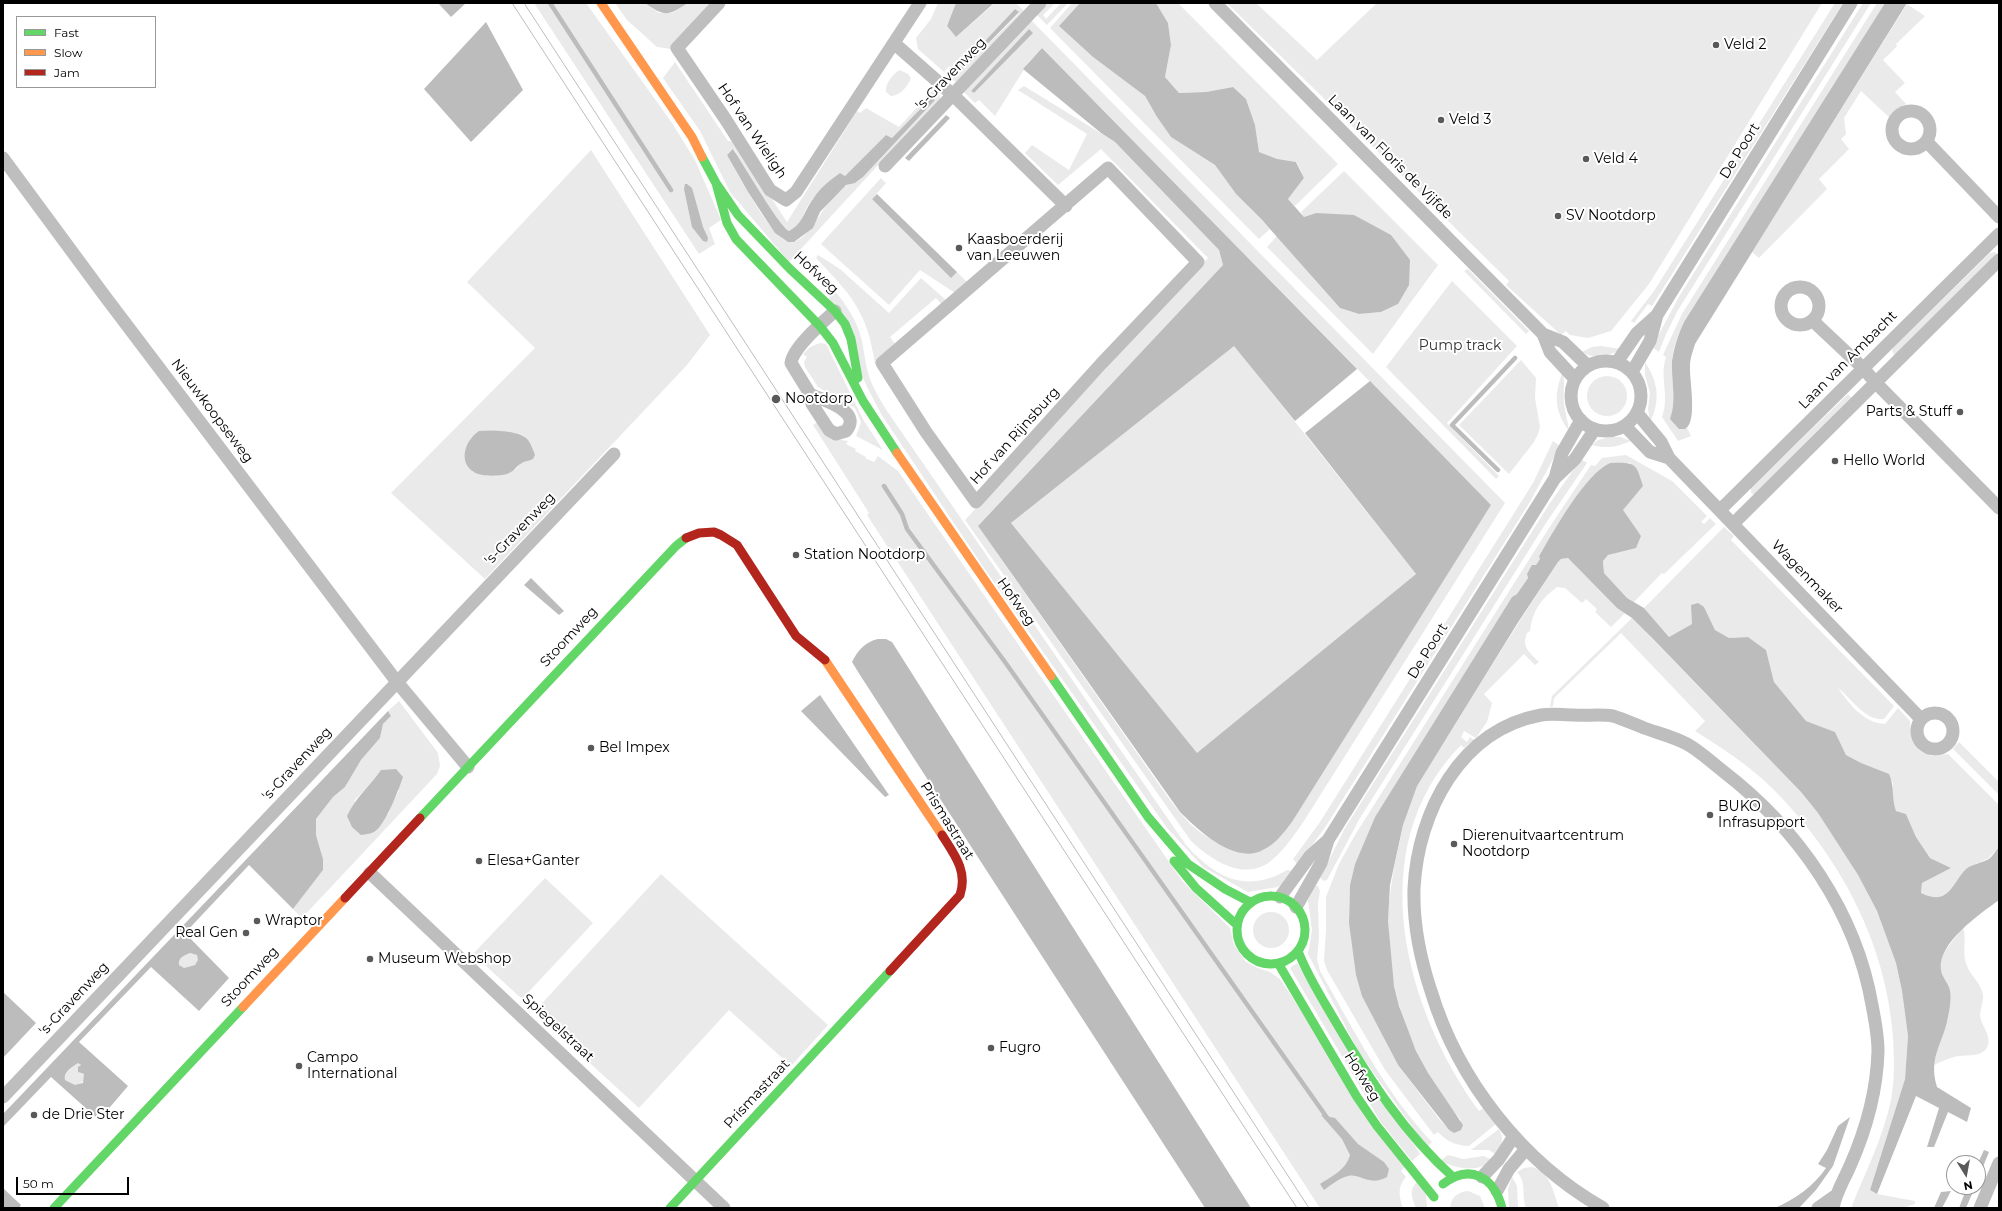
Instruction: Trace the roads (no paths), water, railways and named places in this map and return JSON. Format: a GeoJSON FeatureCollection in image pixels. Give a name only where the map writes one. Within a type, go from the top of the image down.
{"type":"FeatureCollection","features":[{"type":"Feature","properties":{"kind":"main road","name":"Hofweg"},"geometry":{"type":"LineString","coordinates":[[601,3],[692,137],[716,183],[754,232],[835,311],[845,324],[851,339],[863,401]]}},
{"type":"Feature","properties":{"kind":"main road","name":"Hofweg"},"geometry":{"type":"LineString","coordinates":[[716,183],[726,223],[736,239],[819,325],[843,360],[863,401],[908,471],[1148,817],[1188,864],[1225,889],[1250,902]]}},
{"type":"Feature","properties":{"kind":"main road","name":"Prismastraat"},"geometry":{"type":"LineString","coordinates":[[670,1208],[960,895],[964,884],[961,867],[955,855],[823,657],[796,636],[737,545],[726,536],[714,532],[696,533]]}},
{"type":"Feature","properties":{"kind":"main road","name":"Stoomweg"},"geometry":{"type":"LineString","coordinates":[[54,1208],[676,546],[685,538],[696,533]]}},
{"type":"Feature","properties":{"kind":"main road","name":"Hofweg"},"geometry":{"type":"LineString","coordinates":[[1148,817],[1165,848],[1182,872],[1196,888],[1237,925]]}},
{"type":"Feature","properties":{"kind":"main road"},"geometry":{"type":"LineString","coordinates":[[1264,896],[1280,897],[1296,907],[1305,925],[1304,939],[1298,951],[1286,961],[1271,964],[1257,961],[1245,952],[1238,939],[1237,925],[1242,912],[1250,902],[1264,896]]}},
{"type":"Feature","properties":{"kind":"main road","name":"Hofweg"},"geometry":{"type":"LineString","coordinates":[[1298,951],[1324,1000],[1371,1081],[1412,1137],[1434,1162],[1453,1177]]}},
{"type":"Feature","properties":{"kind":"main road","name":"Hofweg"},"geometry":{"type":"LineString","coordinates":[[1278,963],[1356,1095],[1384,1135],[1419,1176],[1434,1197]]}},
{"type":"Feature","properties":{"kind":"main road"},"geometry":{"type":"LineString","coordinates":[[1432,1206],[1434,1197],[1444,1182],[1453,1177],[1467,1174],[1482,1177],[1493,1185],[1498,1191],[1502,1208]]}},
{"type":"Feature","properties":{"kind":"street","name":"Hof van Wieligh"},"geometry":{"type":"LineString","coordinates":[[719,3],[677,48],[726,120],[770,190],[786,200],[796,192],[895,44],[920,3]]}},
{"type":"Feature","properties":{"kind":"street","name":"'s-Gravenweg"},"geometry":{"type":"LineString","coordinates":[[885,166],[1040,3]]}},
{"type":"Feature","properties":{"kind":"street","name":"Laan van Floris de Vijfde"},"geometry":{"type":"LineString","coordinates":[[1215,3],[1543,334],[1563,342],[1588,366]]}},
{"type":"Feature","properties":{"kind":"street","name":"De Poort"},"geometry":{"type":"LineString","coordinates":[[1617,362],[1638,333],[1657,315],[1852,3]]}},
{"type":"Feature","properties":{"kind":"street"},"geometry":{"type":"LineString","coordinates":[[895,44],[953,95],[1066,206]]}},
{"type":"Feature","properties":{"kind":"street"},"geometry":{"type":"LineString","coordinates":[[1927,142],[1999,217]]}},
{"type":"Feature","properties":{"kind":"street","name":"Nieuwkoopseweg"},"geometry":{"type":"LineString","coordinates":[[3,158],[397,682]]}},
{"type":"Feature","properties":{"kind":"street","name":"Hof van Rijnsburg"},"geometry":{"type":"LineString","coordinates":[[1108,168],[1198,262],[1101,364],[976,502],[926,432],[882,363],[1066,206],[1108,168]]}},
{"type":"Feature","properties":{"kind":"street","name":"Laan van Ambacht"},"geometry":{"type":"LineString","coordinates":[[1720,510],[1999,234]]}},
{"type":"Feature","properties":{"kind":"street"},"geometry":{"type":"LineString","coordinates":[[1733,524],[1999,260]]}},
{"type":"Feature","properties":{"kind":"street"},"geometry":{"type":"LineString","coordinates":[[810,394],[792,366],[792,359],[819,325],[835,311]]}},
{"type":"Feature","properties":{"kind":"street","name":"De Poort"},"geometry":{"type":"LineString","coordinates":[[1632,372],[1650,341],[1657,315]]}},
{"type":"Feature","properties":{"kind":"street"},"geometry":{"type":"LineString","coordinates":[[1813,321],[1863,368],[1999,508]]}},
{"type":"Feature","properties":{"kind":"street","name":"Laan van Floris de Vijfde"},"geometry":{"type":"LineString","coordinates":[[1543,334],[1550,352],[1575,379]]}},
{"type":"Feature","properties":{"kind":"street"},"geometry":{"type":"LineString","coordinates":[[1597,362],[1617,362],[1632,372],[1640,385],[1642,399],[1637,413],[1625,426],[1610,431],[1595,429],[1580,420],[1576,414],[1571,401],[1571,393],[1575,379],[1588,366],[1597,362]]}},
{"type":"Feature","properties":{"kind":"street","name":"Wagenmaker"},"geometry":{"type":"LineString","coordinates":[[1637,413],[1661,442],[1669,458],[1921,719]]}},
{"type":"Feature","properties":{"kind":"street","name":"De Poort"},"geometry":{"type":"LineString","coordinates":[[1555,478],[1562,453],[1580,420]]}},
{"type":"Feature","properties":{"kind":"street","name":"Wagenmaker"},"geometry":{"type":"LineString","coordinates":[[1625,426],[1650,452],[1669,458]]}},
{"type":"Feature","properties":{"kind":"street","name":"De Poort"},"geometry":{"type":"LineString","coordinates":[[1296,907],[1321,863],[1328,840],[1555,478],[1575,459],[1595,429]]}},
{"type":"Feature","properties":{"kind":"street","name":"'s-Gravenweg"},"geometry":{"type":"LineString","coordinates":[[3,1097],[614,454]]}},
{"type":"Feature","properties":{"kind":"street"},"geometry":{"type":"LineString","coordinates":[[397,682],[468,767]]}},
{"type":"Feature","properties":{"kind":"street"},"geometry":{"type":"LineString","coordinates":[[1603,1208],[1581,1195],[1526,1149],[1514,1136],[1477,1088],[1447,1035],[1437,1011],[1422,962],[1415,912],[1417,862],[1422,839],[1428,818],[1443,786],[1461,761],[1482,742],[1510,725],[1537,716],[1612,716],[1688,745],[1747,790],[1774,817],[1822,879],[1848,924],[1867,977],[1875,1019],[1878,1050],[1873,1094],[1863,1134],[1834,1202],[1818,1208]]}},
{"type":"Feature","properties":{"kind":"street","name":"De Poort"},"geometry":{"type":"LineString","coordinates":[[1280,897],[1310,856],[1328,840]]}},
{"type":"Feature","properties":{"kind":"street","name":"Spiegelstraat"},"geometry":{"type":"LineString","coordinates":[[370,873],[724,1208]]}},
{"type":"Feature","properties":{"kind":"street"},"geometry":{"type":"LineString","coordinates":[[1482,1177],[1499,1159],[1514,1136]]}},
{"type":"Feature","properties":{"kind":"street"},"geometry":{"type":"LineString","coordinates":[[1498,1191],[1509,1169],[1526,1149]]}},
{"type":"Feature","properties":{"kind":"street"},"geometry":{"type":"LineString","coordinates":[[1980,1208],[1999,1163]]}},
{"type":"Feature","properties":{"kind":"waterway"},"geometry":{"type":"LineString","coordinates":[[550,3],[671,190]]}},
{"type":"Feature","properties":{"kind":"waterway"},"geometry":{"type":"LineString","coordinates":[[1498,470],[1452,425],[1515,358]]}},
{"type":"Feature","properties":{"kind":"waterway"},"geometry":{"type":"LineString","coordinates":[[884,486],[902,514],[907,529],[1005,662],[1328,1119]]}},
{"type":"Feature","properties":{"kind":"tram line"},"geometry":{"type":"LineString","coordinates":[[512,3],[1297,1208]]}},
{"type":"Feature","properties":{"kind":"tram line"},"geometry":{"type":"LineString","coordinates":[[524,3],[1309,1208]]}},
{"type":"Feature","properties":{"kind":"place","name":"Veld 2"},"geometry":{"type":"Point","coordinates":[1716,45]}},
{"type":"Feature","properties":{"kind":"place","name":"Veld 3"},"geometry":{"type":"Point","coordinates":[1441,120]}},
{"type":"Feature","properties":{"kind":"place","name":"Veld 4"},"geometry":{"type":"Point","coordinates":[1586,159]}},
{"type":"Feature","properties":{"kind":"place","name":"SV Nootdorp"},"geometry":{"type":"Point","coordinates":[1558,216]}},
{"type":"Feature","properties":{"kind":"place","name":"Kaasboerderij van Leeuwen"},"geometry":{"type":"Point","coordinates":[959,248]}},
{"type":"Feature","properties":{"kind":"place","name":"Nootdorp"},"geometry":{"type":"Point","coordinates":[776,399]}},
{"type":"Feature","properties":{"kind":"place","name":"Parts & Stuff"},"geometry":{"type":"Point","coordinates":[1960,412]}},
{"type":"Feature","properties":{"kind":"place","name":"Hello World"},"geometry":{"type":"Point","coordinates":[1835,461]}},
{"type":"Feature","properties":{"kind":"place","name":"Station Nootdorp"},"geometry":{"type":"Point","coordinates":[796,555]}},
{"type":"Feature","properties":{"kind":"place","name":"Bel Impex"},"geometry":{"type":"Point","coordinates":[591,748]}},
{"type":"Feature","properties":{"kind":"place","name":"BUKO Infrasupport"},"geometry":{"type":"Point","coordinates":[1710,815]}},
{"type":"Feature","properties":{"kind":"place","name":"Dierenuitvaartcentrum Nootdorp"},"geometry":{"type":"Point","coordinates":[1454,844]}},
{"type":"Feature","properties":{"kind":"place","name":"Elesa+Ganter"},"geometry":{"type":"Point","coordinates":[479,861]}},
{"type":"Feature","properties":{"kind":"place","name":"Wraptor"},"geometry":{"type":"Point","coordinates":[257,921]}},
{"type":"Feature","properties":{"kind":"place","name":"Real Gen"},"geometry":{"type":"Point","coordinates":[246,933]}},
{"type":"Feature","properties":{"kind":"place","name":"Museum Webshop"},"geometry":{"type":"Point","coordinates":[370,959]}},
{"type":"Feature","properties":{"kind":"place","name":"Fugro"},"geometry":{"type":"Point","coordinates":[991,1048]}},
{"type":"Feature","properties":{"kind":"place","name":"Campo International"},"geometry":{"type":"Point","coordinates":[299,1066]}},
{"type":"Feature","properties":{"kind":"place","name":"de Drie Ster"},"geometry":{"type":"Point","coordinates":[34,1115]}},
{"type":"Feature","properties":{"kind":"park label","name":"Pump track"},"geometry":{"type":"Point","coordinates":[1460,346]}}]}
